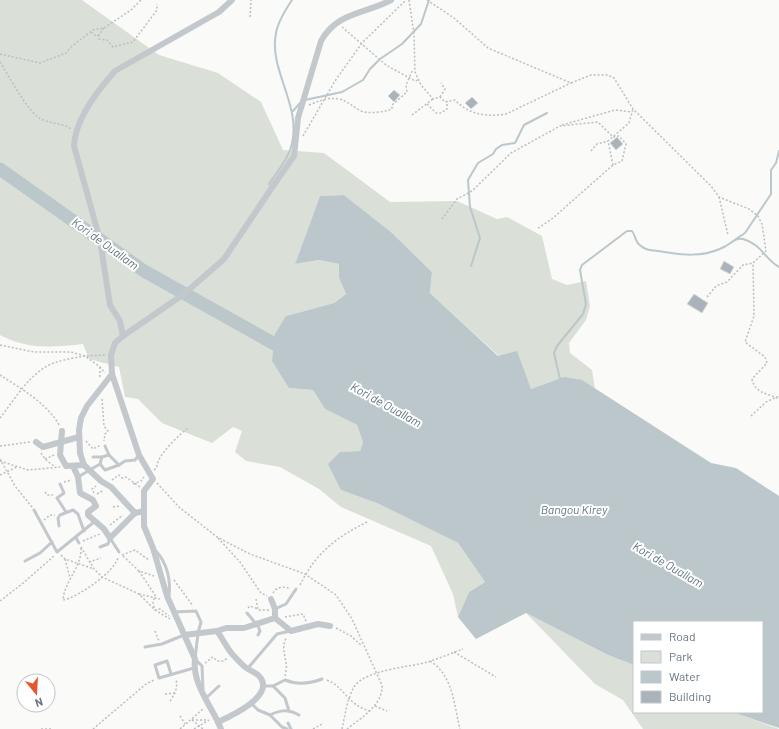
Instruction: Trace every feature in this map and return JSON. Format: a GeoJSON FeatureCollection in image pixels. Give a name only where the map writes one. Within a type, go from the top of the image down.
{"type":"FeatureCollection","features":[{"type":"Feature","properties":{"kind":"street"},"geometry":{"type":"LineString","coordinates":[[123,336],[120,321],[110,305],[100,240],[74,146],[74,134],[88,107],[104,83],[115,71],[219,12],[232,0]]}},
{"type":"Feature","properties":{"kind":"street"},"geometry":{"type":"LineString","coordinates":[[221,729],[205,698],[194,668],[195,659],[168,600],[160,578],[153,548],[144,526],[144,491],[153,479],[138,455],[112,374],[111,355],[115,343],[123,336],[184,294],[224,259],[294,156],[298,118],[321,41],[327,30],[336,22],[391,0]]}},
{"type":"Feature","properties":{"kind":"street"},"geometry":{"type":"LineString","coordinates":[[112,374],[81,418],[79,430],[81,459],[87,467],[123,498],[135,513]]}},
{"type":"Feature","properties":{"kind":"street"},"geometry":{"type":"LineString","coordinates":[[62,431],[60,455],[66,466],[87,467]]}},
{"type":"Feature","properties":{"kind":"street"},"geometry":{"type":"LineString","coordinates":[[36,442],[43,447],[79,437]]}},
{"type":"Feature","properties":{"kind":"street"},"geometry":{"type":"LineString","coordinates":[[73,466],[78,478],[80,493],[92,500],[96,506],[88,512],[88,515],[94,522],[104,529],[110,538],[135,513],[144,511]]}},
{"type":"Feature","properties":{"kind":"street"},"geometry":{"type":"LineString","coordinates":[[271,599],[275,609],[275,618]]}},
{"type":"Feature","properties":{"kind":"street"},"geometry":{"type":"LineString","coordinates":[[184,635],[217,631],[226,628],[244,628],[264,623],[275,618]]}},
{"type":"Feature","properties":{"kind":"street"},"geometry":{"type":"LineString","coordinates":[[275,618],[291,631],[318,624],[330,626]]}},
{"type":"Feature","properties":{"kind":"street"},"geometry":{"type":"LineString","coordinates":[[217,631],[233,655],[248,668],[258,674],[264,686],[252,704],[218,722]]}},
{"type":"Feature","properties":{"kind":"lane"},"geometry":{"type":"LineString","coordinates":[[104,445],[109,455],[118,465]]}},
{"type":"Feature","properties":{"kind":"lane"},"geometry":{"type":"LineString","coordinates":[[93,457],[102,458],[109,455]]}},
{"type":"Feature","properties":{"kind":"lane"},"geometry":{"type":"LineString","coordinates":[[100,464],[105,470],[125,461],[135,460],[138,455]]}},
{"type":"Feature","properties":{"kind":"lane"},"geometry":{"type":"LineString","coordinates":[[100,464],[102,458]]}},
{"type":"Feature","properties":{"kind":"lane"},"geometry":{"type":"LineString","coordinates":[[78,478],[87,467],[100,464]]}},
{"type":"Feature","properties":{"kind":"lane"},"geometry":{"type":"LineString","coordinates":[[60,484],[64,493],[57,498],[66,512]]}},
{"type":"Feature","properties":{"kind":"lane"},"geometry":{"type":"LineString","coordinates":[[34,510],[57,552],[94,522]]}},
{"type":"Feature","properties":{"kind":"lane"},"geometry":{"type":"LineString","coordinates":[[59,526],[59,516],[72,510],[78,514],[84,530]]}},
{"type":"Feature","properties":{"kind":"lane"},"geometry":{"type":"LineString","coordinates":[[76,538],[79,543]]}},
{"type":"Feature","properties":{"kind":"lane"},"geometry":{"type":"LineString","coordinates":[[100,547],[108,544],[110,538]]}},
{"type":"Feature","properties":{"kind":"lane"},"geometry":{"type":"LineString","coordinates":[[110,538],[119,552]]}},
{"type":"Feature","properties":{"kind":"lane"},"geometry":{"type":"LineString","coordinates":[[25,561],[40,553],[52,542]]}},
{"type":"Feature","properties":{"kind":"lane"},"geometry":{"type":"LineString","coordinates":[[153,548],[167,570],[170,580],[168,600]]}},
{"type":"Feature","properties":{"kind":"lane"},"geometry":{"type":"LineString","coordinates":[[275,609],[286,604],[291,594],[296,589]]}},
{"type":"Feature","properties":{"kind":"lane"},"geometry":{"type":"LineString","coordinates":[[174,612],[196,611],[201,622],[198,633],[195,659],[202,666],[205,698]]}},
{"type":"Feature","properties":{"kind":"lane"},"geometry":{"type":"LineString","coordinates":[[246,613],[260,631],[258,635]]}},
{"type":"Feature","properties":{"kind":"lane"},"geometry":{"type":"LineString","coordinates":[[248,668],[277,634],[291,631]]}},
{"type":"Feature","properties":{"kind":"lane"},"geometry":{"type":"LineString","coordinates":[[145,647],[160,644],[184,635]]}},
{"type":"Feature","properties":{"kind":"lane"},"geometry":{"type":"LineString","coordinates":[[173,673],[167,661],[155,664],[159,678],[194,668]]}},
{"type":"Feature","properties":{"kind":"lane"},"geometry":{"type":"LineString","coordinates":[[264,686],[273,686],[285,680],[294,684],[304,682],[311,683],[322,679]]}},
{"type":"Feature","properties":{"kind":"lane"},"geometry":{"type":"LineString","coordinates":[[205,698],[220,686]]}},
{"type":"Feature","properties":{"kind":"lane"},"geometry":{"type":"LineString","coordinates":[[273,686],[285,698],[289,711]]}},
{"type":"Feature","properties":{"kind":"lane"},"geometry":{"type":"LineString","coordinates":[[252,704],[258,710],[270,715],[282,727],[287,729]]}},
{"type":"Feature","properties":{"kind":"lane"},"geometry":{"type":"LineString","coordinates":[[270,715],[278,711],[289,711],[299,714]]}},
{"type":"Feature","properties":{"kind":"lane"},"geometry":{"type":"LineString","coordinates":[[288,723],[291,729]]}},
{"type":"Feature","properties":{"kind":"path"},"geometry":{"type":"LineString","coordinates":[[0,54],[40,63],[66,54],[72,46],[91,32],[104,28],[131,10],[141,0]]}},
{"type":"Feature","properties":{"kind":"path"},"geometry":{"type":"LineString","coordinates":[[250,17],[251,0]]}},
{"type":"Feature","properties":{"kind":"path"},"geometry":{"type":"LineString","coordinates":[[300,142],[324,99],[362,42],[406,0]]}},
{"type":"Feature","properties":{"kind":"path"},"geometry":{"type":"LineString","coordinates":[[409,0],[414,34],[414,67],[419,80],[433,99]]}},
{"type":"Feature","properties":{"kind":"path"},"geometry":{"type":"LineString","coordinates":[[427,0],[454,18],[488,48],[571,83]]}},
{"type":"Feature","properties":{"kind":"path"},"geometry":{"type":"LineString","coordinates":[[99,35],[99,39],[106,40],[113,47],[133,42],[157,10],[157,4]]}},
{"type":"Feature","properties":{"kind":"path"},"geometry":{"type":"LineString","coordinates":[[336,22],[362,42],[386,65],[415,81],[419,80]]}},
{"type":"Feature","properties":{"kind":"path"},"geometry":{"type":"LineString","coordinates":[[99,35],[104,28]]}},
{"type":"Feature","properties":{"kind":"path"},"geometry":{"type":"LineString","coordinates":[[91,32],[96,36],[99,35]]}},
{"type":"Feature","properties":{"kind":"path"},"geometry":{"type":"LineString","coordinates":[[0,62],[29,107],[39,118],[55,125],[69,127],[74,134]]}},
{"type":"Feature","properties":{"kind":"path"},"geometry":{"type":"LineString","coordinates":[[301,108],[324,99],[339,99],[354,105],[362,111],[387,112],[392,110],[392,105],[406,92],[406,85],[414,67]]}},
{"type":"Feature","properties":{"kind":"path"},"geometry":{"type":"LineString","coordinates":[[440,97],[447,102],[455,100],[469,111],[482,115],[499,115],[506,114],[591,75],[608,75],[614,78],[633,109],[711,186],[719,197],[728,235]]}},
{"type":"Feature","properties":{"kind":"path"},"geometry":{"type":"LineString","coordinates":[[412,115],[433,99],[440,97],[445,89],[441,83]]}},
{"type":"Feature","properties":{"kind":"path"},"geometry":{"type":"LineString","coordinates":[[427,104],[436,113],[441,113],[447,109],[447,102]]}},
{"type":"Feature","properties":{"kind":"path"},"geometry":{"type":"LineString","coordinates":[[590,151],[597,144],[608,141],[629,124],[633,109]]}},
{"type":"Feature","properties":{"kind":"path"},"geometry":{"type":"LineString","coordinates":[[442,219],[457,199],[472,191],[511,153],[560,126],[615,110],[632,112]]}},
{"type":"Feature","properties":{"kind":"path"},"geometry":{"type":"LineString","coordinates":[[560,126],[598,122],[613,137]]}},
{"type":"Feature","properties":{"kind":"path"},"geometry":{"type":"LineString","coordinates":[[537,229],[545,221],[553,218],[613,165],[622,161],[626,144],[620,136],[613,137]]}},
{"type":"Feature","properties":{"kind":"path"},"geometry":{"type":"LineString","coordinates":[[608,141],[613,165]]}},
{"type":"Feature","properties":{"kind":"path"},"geometry":{"type":"LineString","coordinates":[[707,297],[716,286],[727,282],[743,266],[753,263],[766,251],[762,224],[758,216],[749,209],[719,197]]}},
{"type":"Feature","properties":{"kind":"path"},"geometry":{"type":"LineString","coordinates":[[753,263],[754,316],[745,342],[765,356],[767,363],[752,379],[754,386],[763,394],[778,398]]}},
{"type":"Feature","properties":{"kind":"path"},"geometry":{"type":"LineString","coordinates":[[0,345],[34,352],[71,352],[85,356]]}},
{"type":"Feature","properties":{"kind":"path"},"geometry":{"type":"LineString","coordinates":[[0,418],[22,389],[39,372],[49,365],[66,359],[85,356],[111,355]]}},
{"type":"Feature","properties":{"kind":"path"},"geometry":{"type":"LineString","coordinates":[[0,375],[22,389],[54,416],[62,431]]}},
{"type":"Feature","properties":{"kind":"path"},"geometry":{"type":"LineString","coordinates":[[79,437],[84,439],[93,449],[104,445],[104,434],[108,431],[104,426],[101,388]]}},
{"type":"Feature","properties":{"kind":"path"},"geometry":{"type":"LineString","coordinates":[[750,416],[766,402],[778,398]]}},
{"type":"Feature","properties":{"kind":"path"},"geometry":{"type":"LineString","coordinates":[[150,475],[157,467],[158,462],[171,444],[188,428]]}},
{"type":"Feature","properties":{"kind":"path"},"geometry":{"type":"LineString","coordinates":[[0,446],[19,442],[36,442]]}},
{"type":"Feature","properties":{"kind":"path"},"geometry":{"type":"LineString","coordinates":[[43,447],[40,451],[45,459],[57,468]]}},
{"type":"Feature","properties":{"kind":"path"},"geometry":{"type":"LineString","coordinates":[[45,459],[52,455],[60,455]]}},
{"type":"Feature","properties":{"kind":"path"},"geometry":{"type":"LineString","coordinates":[[1,460],[18,467],[33,470],[66,466]]}},
{"type":"Feature","properties":{"kind":"path"},"geometry":{"type":"LineString","coordinates":[[1,460],[6,472],[34,510]]}},
{"type":"Feature","properties":{"kind":"path"},"geometry":{"type":"LineString","coordinates":[[134,484],[144,478],[141,470],[144,465]]}},
{"type":"Feature","properties":{"kind":"path"},"geometry":{"type":"LineString","coordinates":[[0,475],[18,467]]}},
{"type":"Feature","properties":{"kind":"path"},"geometry":{"type":"LineString","coordinates":[[105,483],[104,490],[95,495],[92,488],[119,475],[122,478],[126,477],[144,491]]}},
{"type":"Feature","properties":{"kind":"path"},"geometry":{"type":"LineString","coordinates":[[60,484],[78,478]]}},
{"type":"Feature","properties":{"kind":"path"},"geometry":{"type":"LineString","coordinates":[[45,492],[47,495],[54,495],[57,498]]}},
{"type":"Feature","properties":{"kind":"path"},"geometry":{"type":"LineString","coordinates":[[41,522],[50,516],[59,516]]}},
{"type":"Feature","properties":{"kind":"path"},"geometry":{"type":"LineString","coordinates":[[296,589],[323,550],[342,535],[367,522]]}},
{"type":"Feature","properties":{"kind":"path"},"geometry":{"type":"LineString","coordinates":[[217,537],[240,562],[261,594],[271,599],[275,590],[287,587],[291,594]]}},
{"type":"Feature","properties":{"kind":"path"},"geometry":{"type":"LineString","coordinates":[[79,543],[89,562],[102,577],[139,594],[168,600]]}},
{"type":"Feature","properties":{"kind":"path"},"geometry":{"type":"LineString","coordinates":[[81,548],[79,564],[70,579],[64,600],[86,589],[117,564],[119,552]]}},
{"type":"Feature","properties":{"kind":"path"},"geometry":{"type":"LineString","coordinates":[[122,555],[135,550],[157,567]]}},
{"type":"Feature","properties":{"kind":"path"},"geometry":{"type":"LineString","coordinates":[[0,601],[22,584],[57,552],[65,559],[94,569]]}},
{"type":"Feature","properties":{"kind":"path"},"geometry":{"type":"LineString","coordinates":[[119,552],[139,571],[155,595],[153,603],[155,610]]}},
{"type":"Feature","properties":{"kind":"path"},"geometry":{"type":"LineString","coordinates":[[89,562],[101,558]]}},
{"type":"Feature","properties":{"kind":"path"},"geometry":{"type":"LineString","coordinates":[[65,559],[70,579]]}},
{"type":"Feature","properties":{"kind":"path"},"geometry":{"type":"LineString","coordinates":[[167,570],[196,611]]}},
{"type":"Feature","properties":{"kind":"path"},"geometry":{"type":"LineString","coordinates":[[139,571],[160,578]]}},
{"type":"Feature","properties":{"kind":"path"},"geometry":{"type":"LineString","coordinates":[[139,594],[155,610],[168,619],[173,620],[160,609],[155,610]]}},
{"type":"Feature","properties":{"kind":"path"},"geometry":{"type":"LineString","coordinates":[[256,599],[258,609]]}},
{"type":"Feature","properties":{"kind":"path"},"geometry":{"type":"LineString","coordinates":[[246,613],[250,606],[258,609],[275,609]]}},
{"type":"Feature","properties":{"kind":"path"},"geometry":{"type":"LineString","coordinates":[[275,618],[303,614],[308,627]]}},
{"type":"Feature","properties":{"kind":"path"},"geometry":{"type":"LineString","coordinates":[[330,626],[343,631],[364,648]]}},
{"type":"Feature","properties":{"kind":"path"},"geometry":{"type":"LineString","coordinates":[[155,631],[160,644]]}},
{"type":"Feature","properties":{"kind":"path"},"geometry":{"type":"LineString","coordinates":[[285,680],[287,664],[284,657],[284,642],[291,631]]}},
{"type":"Feature","properties":{"kind":"path"},"geometry":{"type":"LineString","coordinates":[[342,729],[349,700],[354,687],[360,681],[395,667],[430,661],[464,649]]}},
{"type":"Feature","properties":{"kind":"path"},"geometry":{"type":"LineString","coordinates":[[454,652],[496,676]]}},
{"type":"Feature","properties":{"kind":"path"},"geometry":{"type":"LineString","coordinates":[[202,666],[211,658],[215,658],[217,661],[223,661],[233,655]]}},
{"type":"Feature","properties":{"kind":"path"},"geometry":{"type":"LineString","coordinates":[[430,661],[443,671],[448,682],[460,729]]}},
{"type":"Feature","properties":{"kind":"path"},"geometry":{"type":"LineString","coordinates":[[170,701],[175,693],[177,684],[173,673]]}},
{"type":"Feature","properties":{"kind":"path"},"geometry":{"type":"LineString","coordinates":[[93,729],[146,684],[159,678]]}},
{"type":"Feature","properties":{"kind":"path"},"geometry":{"type":"LineString","coordinates":[[322,679],[334,684],[358,707],[370,711]]}},
{"type":"Feature","properties":{"kind":"path"},"geometry":{"type":"LineString","coordinates":[[165,694],[175,693]]}},
{"type":"Feature","properties":{"kind":"path"},"geometry":{"type":"LineString","coordinates":[[180,729],[192,720],[205,698]]}},
{"type":"Feature","properties":{"kind":"path"},"geometry":{"type":"LineString","coordinates":[[375,706],[387,711]]}},
{"type":"Feature","properties":{"kind":"path"},"geometry":{"type":"LineString","coordinates":[[180,716],[185,724]]}},
{"type":"Feature","properties":{"kind":"path"},"geometry":{"type":"LineString","coordinates":[[192,720],[209,720],[194,729]]}},
{"type":"Feature","properties":{"kind":"path"},"geometry":{"type":"LineString","coordinates":[[192,720],[203,729]]}},
{"type":"Feature","properties":{"kind":"path"},"geometry":{"type":"LineString","coordinates":[[313,729],[322,724]]}},
{"type":"Feature","properties":{"kind":"path"},"geometry":{"type":"LineString","coordinates":[[41,729],[51,729]]}},
{"type":"Feature","properties":{"kind":"green space"},"geometry":{"type":"Polygon","coordinates":[[[0,0],[82,0],[159,55],[218,73],[261,102],[283,150],[324,153],[390,202],[457,201],[497,219],[507,217],[542,236],[552,279],[567,285],[586,281],[590,306],[586,320],[569,343],[570,353],[592,370],[595,389],[577,380],[563,379],[531,389],[524,372],[499,356],[430,293],[432,272],[391,232],[344,195],[320,196],[295,264],[319,260],[339,264],[339,278],[346,294],[334,303],[286,316],[289,388],[313,390],[325,409],[357,425],[363,442],[360,451],[340,452],[341,490],[379,504],[458,543],[485,582],[469,592],[458,617],[453,594],[431,546],[341,507],[319,489],[280,467],[246,461],[235,452],[242,431],[233,427],[212,443],[162,423],[138,399],[125,397],[119,367],[89,359],[83,344],[61,346],[31,345],[10,340],[0,335],[0,0]]]}},
{"type":"Feature","properties":{"kind":"green space"},"geometry":{"type":"Polygon","coordinates":[[[526,613],[608,655],[633,665],[633,713],[735,713],[779,729],[643,729],[623,700],[595,684],[526,613]]]}},
{"type":"Feature","properties":{"kind":"water","name":"Bangou Kirey"},"geometry":{"type":"Polygon","coordinates":[[[344,195],[391,232],[432,272],[430,293],[498,356],[517,351],[531,389],[564,377],[582,380],[711,463],[736,468],[779,496],[779,728],[735,713],[763,713],[763,621],[633,621],[633,665],[608,655],[526,613],[476,639],[458,617],[469,592],[485,582],[458,543],[379,504],[341,490],[328,464],[340,452],[360,451],[363,442],[357,425],[325,409],[313,390],[289,388],[272,361],[275,334],[286,316],[334,303],[346,294],[339,278],[339,264],[319,260],[295,264],[320,196],[344,195]]]}},
{"type":"Feature","properties":{"kind":"building"},"geometry":{"type":"Polygon","coordinates":[[[394,90],[400,95],[394,102],[388,96],[394,90]]]}},
{"type":"Feature","properties":{"kind":"building"},"geometry":{"type":"Polygon","coordinates":[[[472,97],[478,103],[471,109],[465,103],[472,97]]]}},
{"type":"Feature","properties":{"kind":"building"},"geometry":{"type":"Polygon","coordinates":[[[617,137],[623,144],[616,150],[610,143],[617,137]]]}},
{"type":"Feature","properties":{"kind":"building"},"geometry":{"type":"Polygon","coordinates":[[[724,261],[734,267],[730,274],[720,269],[724,261]]]}},
{"type":"Feature","properties":{"kind":"building"},"geometry":{"type":"Polygon","coordinates":[[[694,294],[708,303],[702,313],[687,304],[694,294]]]}},
{"type":"Feature","properties":{"kind":"waterway"},"geometry":{"type":"LineString","coordinates":[[269,184],[290,150],[293,135],[293,119],[277,62],[275,48],[278,24],[292,0]]}},
{"type":"Feature","properties":{"kind":"waterway"},"geometry":{"type":"LineString","coordinates":[[305,100],[342,92],[363,80],[370,69],[380,59],[402,44],[421,24],[429,0]]}},
{"type":"Feature","properties":{"kind":"waterway"},"geometry":{"type":"LineString","coordinates":[[293,111],[300,103]]}},
{"type":"Feature","properties":{"kind":"waterway"},"geometry":{"type":"LineString","coordinates":[[471,266],[480,238],[470,207],[468,180],[478,163],[493,154],[496,149],[502,145],[515,143],[524,125],[547,113]]}},
{"type":"Feature","properties":{"kind":"waterway"},"geometry":{"type":"LineString","coordinates":[[736,239],[745,233],[771,194],[771,170],[776,163],[779,151]]}},
{"type":"Feature","properties":{"kind":"waterway","name":"Kori de Ouallam"},"geometry":{"type":"LineString","coordinates":[[0,169],[144,271],[289,352]]}},
{"type":"Feature","properties":{"kind":"waterway"},"geometry":{"type":"LineString","coordinates":[[560,379],[554,353],[557,346],[583,314],[586,304],[580,270],[582,265],[627,231],[632,231],[639,245],[645,249],[692,255],[708,253],[724,247],[735,240],[743,239],[754,244],[779,267]]}}]}
